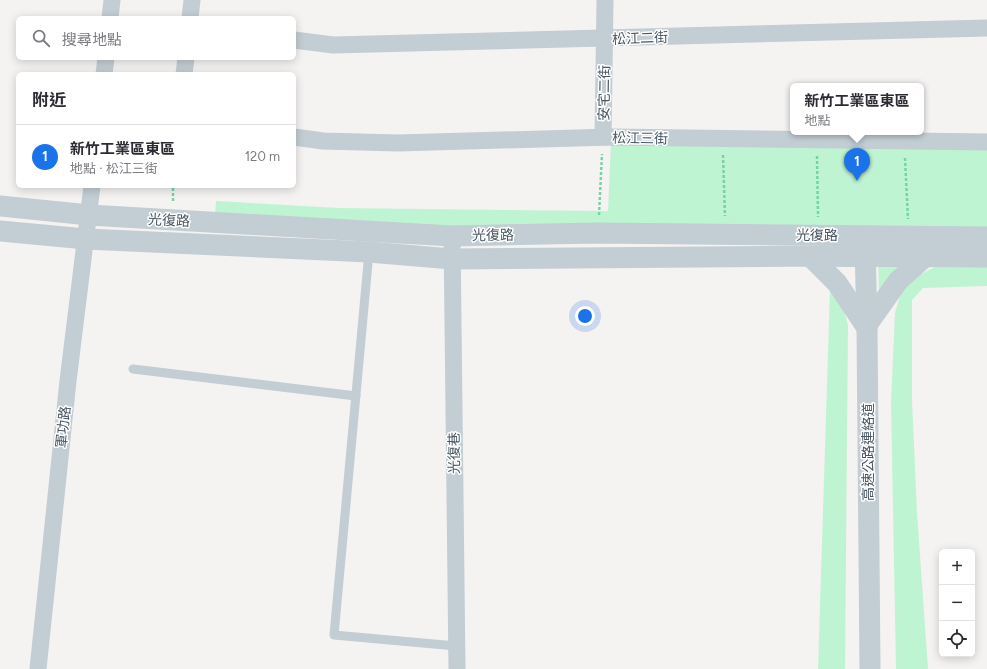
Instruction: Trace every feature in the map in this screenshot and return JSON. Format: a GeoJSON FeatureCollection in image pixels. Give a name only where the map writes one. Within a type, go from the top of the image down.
{"type":"FeatureCollection","features":[{"type":"Feature","properties":{"kind":"street"},"geometry":{"type":"LineString","coordinates":[[110,16],[112,0]]}},
{"type":"Feature","properties":{"kind":"street"},"geometry":{"type":"LineString","coordinates":[[190,16],[192,0]]}},
{"type":"Feature","properties":{"kind":"street","name":"安宅二街"},"geometry":{"type":"LineString","coordinates":[[603,138],[605,0]]}},
{"type":"Feature","properties":{"kind":"street","name":"松江二街"},"geometry":{"type":"LineString","coordinates":[[296,40],[333,45],[987,28]]}},
{"type":"Feature","properties":{"kind":"street"},"geometry":{"type":"LineString","coordinates":[[104,72],[106,60]]}},
{"type":"Feature","properties":{"kind":"street"},"geometry":{"type":"LineString","coordinates":[[184,72],[186,60]]}},
{"type":"Feature","properties":{"kind":"street","name":"松江三街"},"geometry":{"type":"LineString","coordinates":[[296,137],[323,141],[398,143],[603,138],[987,142]]}},
{"type":"Feature","properties":{"kind":"street","name":"軍功路"},"geometry":{"type":"LineString","coordinates":[[38,669],[67,389],[92,188]]}},
{"type":"Feature","properties":{"kind":"street","name":"光復路"},"geometry":{"type":"LineString","coordinates":[[0,206],[89,215],[452,236],[598,233],[987,237]]}},
{"type":"Feature","properties":{"kind":"street","name":"光復路"},"geometry":{"type":"LineString","coordinates":[[0,231],[86,239],[369,252],[452,259],[810,256],[987,257]]}},
{"type":"Feature","properties":{"kind":"street","name":"高速公路連絡道"},"geometry":{"type":"LineString","coordinates":[[864,235],[867,327],[870,669]]}},
{"type":"Feature","properties":{"kind":"street","name":"光復巷"},"geometry":{"type":"LineString","coordinates":[[452,236],[457,669]]}},
{"type":"Feature","properties":{"kind":"street"},"geometry":{"type":"LineString","coordinates":[[810,256],[837,282],[867,327],[898,282],[926,256]]}},
{"type":"Feature","properties":{"kind":"lane"},"geometry":{"type":"LineString","coordinates":[[369,252],[334,635],[456,646]]}},
{"type":"Feature","properties":{"kind":"lane"},"geometry":{"type":"LineString","coordinates":[[133,369],[356,396]]}},
{"type":"Feature","properties":{"kind":"path"},"geometry":{"type":"LineString","coordinates":[[598,233],[603,138]]}},
{"type":"Feature","properties":{"kind":"path"},"geometry":{"type":"LineString","coordinates":[[722,139],[725,217]]}},
{"type":"Feature","properties":{"kind":"path"},"geometry":{"type":"LineString","coordinates":[[816,140],[818,218]]}},
{"type":"Feature","properties":{"kind":"path"},"geometry":{"type":"LineString","coordinates":[[904,141],[908,219]]}},
{"type":"Feature","properties":{"kind":"green space"},"geometry":{"type":"Polygon","coordinates":[[[611,143],[987,146],[987,232],[451,232],[215,217],[216,201],[339,208],[608,211],[611,143]]]}},
{"type":"Feature","properties":{"kind":"green space"},"geometry":{"type":"Polygon","coordinates":[[[878,261],[904,261],[879,296],[878,261]]]}},
{"type":"Feature","properties":{"kind":"green space"},"geometry":{"type":"Polygon","coordinates":[[[940,264],[987,264],[987,286],[923,288],[912,300],[912,400],[917,513],[928,669],[896,669],[891,402],[895,313],[901,292],[920,275],[940,264]]]}},
{"type":"Feature","properties":{"kind":"green space"},"geometry":{"type":"Polygon","coordinates":[[[830,289],[842,303],[848,325],[845,669],[818,669],[830,289]]]}},
{"type":"Feature","properties":{"kind":"place","name":"新竹工業區東區"},"geometry":{"type":"Point","coordinates":[857,181]}}]}
